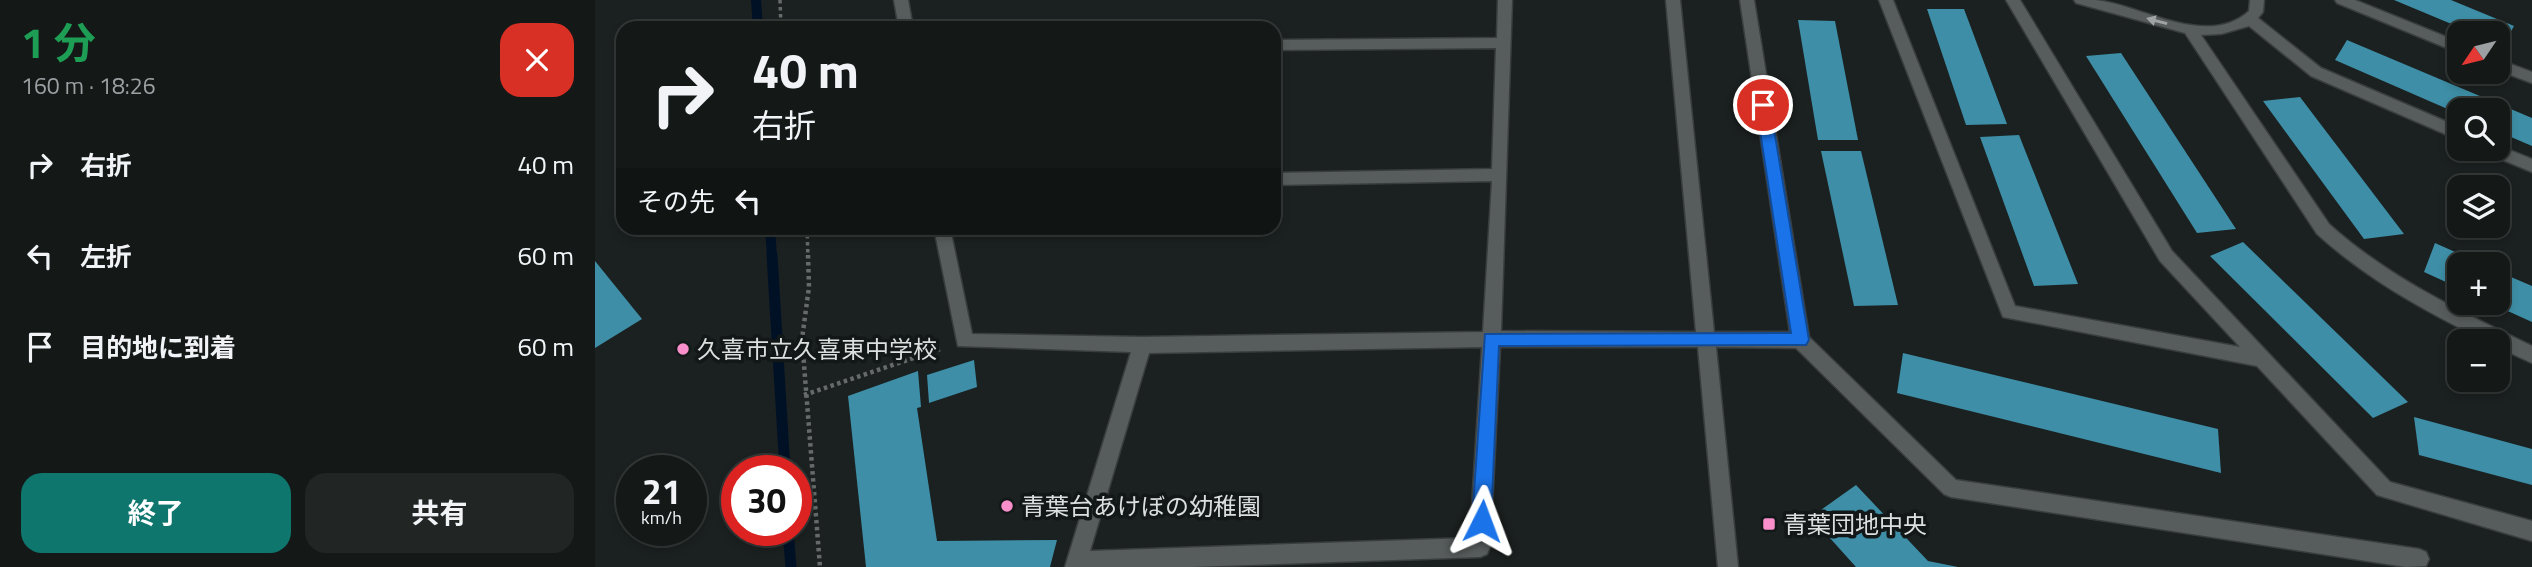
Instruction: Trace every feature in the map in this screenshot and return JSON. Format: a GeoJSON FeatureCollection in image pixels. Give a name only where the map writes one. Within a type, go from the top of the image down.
{"type":"FeatureCollection","features":[{"type":"Feature","properties":{"kind":"street"},"geometry":{"type":"LineString","coordinates":[[901,0],[905,21]]}},
{"type":"Feature","properties":{"kind":"street"},"geometry":{"type":"LineString","coordinates":[[1142,345],[1076,564],[1480,547],[1500,175],[1505,0]]}},
{"type":"Feature","properties":{"kind":"street"},"geometry":{"type":"LineString","coordinates":[[1673,0],[1728,567]]}},
{"type":"Feature","properties":{"kind":"street"},"geometry":{"type":"LineString","coordinates":[[1747,0],[1800,340],[1951,488],[2419,559]]}},
{"type":"Feature","properties":{"kind":"street"},"geometry":{"type":"LineString","coordinates":[[1886,0],[2009,312],[2262,359]]}},
{"type":"Feature","properties":{"kind":"street"},"geometry":{"type":"LineString","coordinates":[[2013,0],[2167,256],[2384,489],[2532,531]]}},
{"type":"Feature","properties":{"kind":"street"},"geometry":{"type":"LineString","coordinates":[[2081,0],[2190,29],[2218,30],[2242,25],[2256,12],[2257,0]]}},
{"type":"Feature","properties":{"kind":"street"},"geometry":{"type":"LineString","coordinates":[[2342,0],[2447,43]]}},
{"type":"Feature","properties":{"kind":"street"},"geometry":{"type":"LineString","coordinates":[[2249,18],[2316,72],[2447,129]]}},
{"type":"Feature","properties":{"kind":"street"},"geometry":{"type":"LineString","coordinates":[[2190,29],[2323,229],[2351,257],[2398,288],[2532,355]]}},
{"type":"Feature","properties":{"kind":"street"},"geometry":{"type":"LineString","coordinates":[[1281,45],[1503,43]]}},
{"type":"Feature","properties":{"kind":"street"},"geometry":{"type":"LineString","coordinates":[[2510,69],[2532,78]]}},
{"type":"Feature","properties":{"kind":"street"},"geometry":{"type":"LineString","coordinates":[[2510,157],[2532,166]]}},
{"type":"Feature","properties":{"kind":"street"},"geometry":{"type":"LineString","coordinates":[[1281,179],[1500,175]]}},
{"type":"Feature","properties":{"kind":"street"},"geometry":{"type":"LineString","coordinates":[[943,235],[964,341],[1142,345],[1491,339],[1800,340]]}},
{"type":"Feature","properties":{"kind":"path"},"geometry":{"type":"LineString","coordinates":[[780,0],[781,21]]}},
{"type":"Feature","properties":{"kind":"path"},"geometry":{"type":"LineString","coordinates":[[807,235],[809,287],[802,339],[804,395],[820,567]]}},
{"type":"Feature","properties":{"kind":"path"},"geometry":{"type":"LineString","coordinates":[[804,395],[964,341]]}},
{"type":"Feature","properties":{"kind":"building"},"geometry":{"type":"Polygon","coordinates":[[[2394,0],[2451,0],[2502,21],[2447,22],[2394,0]]]}},
{"type":"Feature","properties":{"kind":"building"},"geometry":{"type":"Polygon","coordinates":[[[1927,9],[1964,9],[2007,124],[1966,125],[1927,9]]]}},
{"type":"Feature","properties":{"kind":"building"},"geometry":{"type":"Polygon","coordinates":[[[1798,20],[1835,21],[1858,140],[1818,140],[1798,20]]]}},
{"type":"Feature","properties":{"kind":"building"},"geometry":{"type":"Polygon","coordinates":[[[2347,40],[2485,98],[2447,98],[2447,109],[2335,60],[2347,40]]]}},
{"type":"Feature","properties":{"kind":"building"},"geometry":{"type":"Polygon","coordinates":[[[2121,53],[2236,229],[2197,233],[2086,56],[2121,53]]]}},
{"type":"Feature","properties":{"kind":"building"},"geometry":{"type":"Polygon","coordinates":[[[2300,97],[2404,234],[2364,239],[2263,101],[2300,97]]]}},
{"type":"Feature","properties":{"kind":"building"},"geometry":{"type":"Polygon","coordinates":[[[2510,109],[2532,118],[2532,146],[2510,137],[2510,109]]]}},
{"type":"Feature","properties":{"kind":"building"},"geometry":{"type":"Polygon","coordinates":[[[2019,135],[2078,284],[2034,286],[1980,137],[2019,135]]]}},
{"type":"Feature","properties":{"kind":"building"},"geometry":{"type":"Polygon","coordinates":[[[1821,151],[1861,151],[1898,305],[1854,306],[1821,151]]]}},
{"type":"Feature","properties":{"kind":"building"},"geometry":{"type":"Polygon","coordinates":[[[2243,242],[2408,402],[2373,418],[2210,256],[2243,242]]]}},
{"type":"Feature","properties":{"kind":"building"},"geometry":{"type":"Polygon","coordinates":[[[2435,243],[2455,252],[2447,252],[2447,283],[2424,272],[2435,243]]]}},
{"type":"Feature","properties":{"kind":"building"},"geometry":{"type":"Polygon","coordinates":[[[595,261],[642,319],[595,348],[595,261]]]}},
{"type":"Feature","properties":{"kind":"building"},"geometry":{"type":"Polygon","coordinates":[[[2510,277],[2532,286],[2532,322],[2510,312],[2510,277]]]}},
{"type":"Feature","properties":{"kind":"building"},"geometry":{"type":"Polygon","coordinates":[[[1903,353],[2218,429],[2221,473],[1897,393],[1903,353]]]}},
{"type":"Feature","properties":{"kind":"building"},"geometry":{"type":"Polygon","coordinates":[[[974,360],[977,387],[929,403],[927,375],[974,360]]]}},
{"type":"Feature","properties":{"kind":"building"},"geometry":{"type":"Polygon","coordinates":[[[918,371],[921,407],[917,408],[937,541],[1057,540],[1050,567],[866,567],[848,396],[918,371]]]}},
{"type":"Feature","properties":{"kind":"building"},"geometry":{"type":"Polygon","coordinates":[[[2414,417],[2532,449],[2532,485],[2419,455],[2414,417]]]}},
{"type":"Feature","properties":{"kind":"building"},"geometry":{"type":"Polygon","coordinates":[[[1856,485],[1928,561],[1958,567],[1856,567],[1811,517],[1856,485]]]}},
{"type":"Feature","properties":{"kind":"waterway"},"geometry":{"type":"LineString","coordinates":[[756,0],[758,21]]}},
{"type":"Feature","properties":{"kind":"waterway"},"geometry":{"type":"LineString","coordinates":[[770,235],[772,257]]}},
{"type":"Feature","properties":{"kind":"waterway"},"geometry":{"type":"LineString","coordinates":[[772,255],[784,455]]}},
{"type":"Feature","properties":{"kind":"waterway"},"geometry":{"type":"LineString","coordinates":[[789,546],[791,567]]}},
{"type":"Feature","properties":{"kind":"place","name":"久喜市立久喜東中学校"},"geometry":{"type":"Point","coordinates":[683,349]}},
{"type":"Feature","properties":{"kind":"place","name":"青葉台あけぼの幼稚園"},"geometry":{"type":"Point","coordinates":[1007,506]}},
{"type":"Feature","properties":{"kind":"place","name":"青葉団地中央"},"geometry":{"type":"Point","coordinates":[1769,524]}},
{"type":"Feature","properties":{"kind":"route"},"geometry":{"type":"LineString","coordinates":[[1482,521],[1491,339],[1800,340],[1763,105]]}}]}
